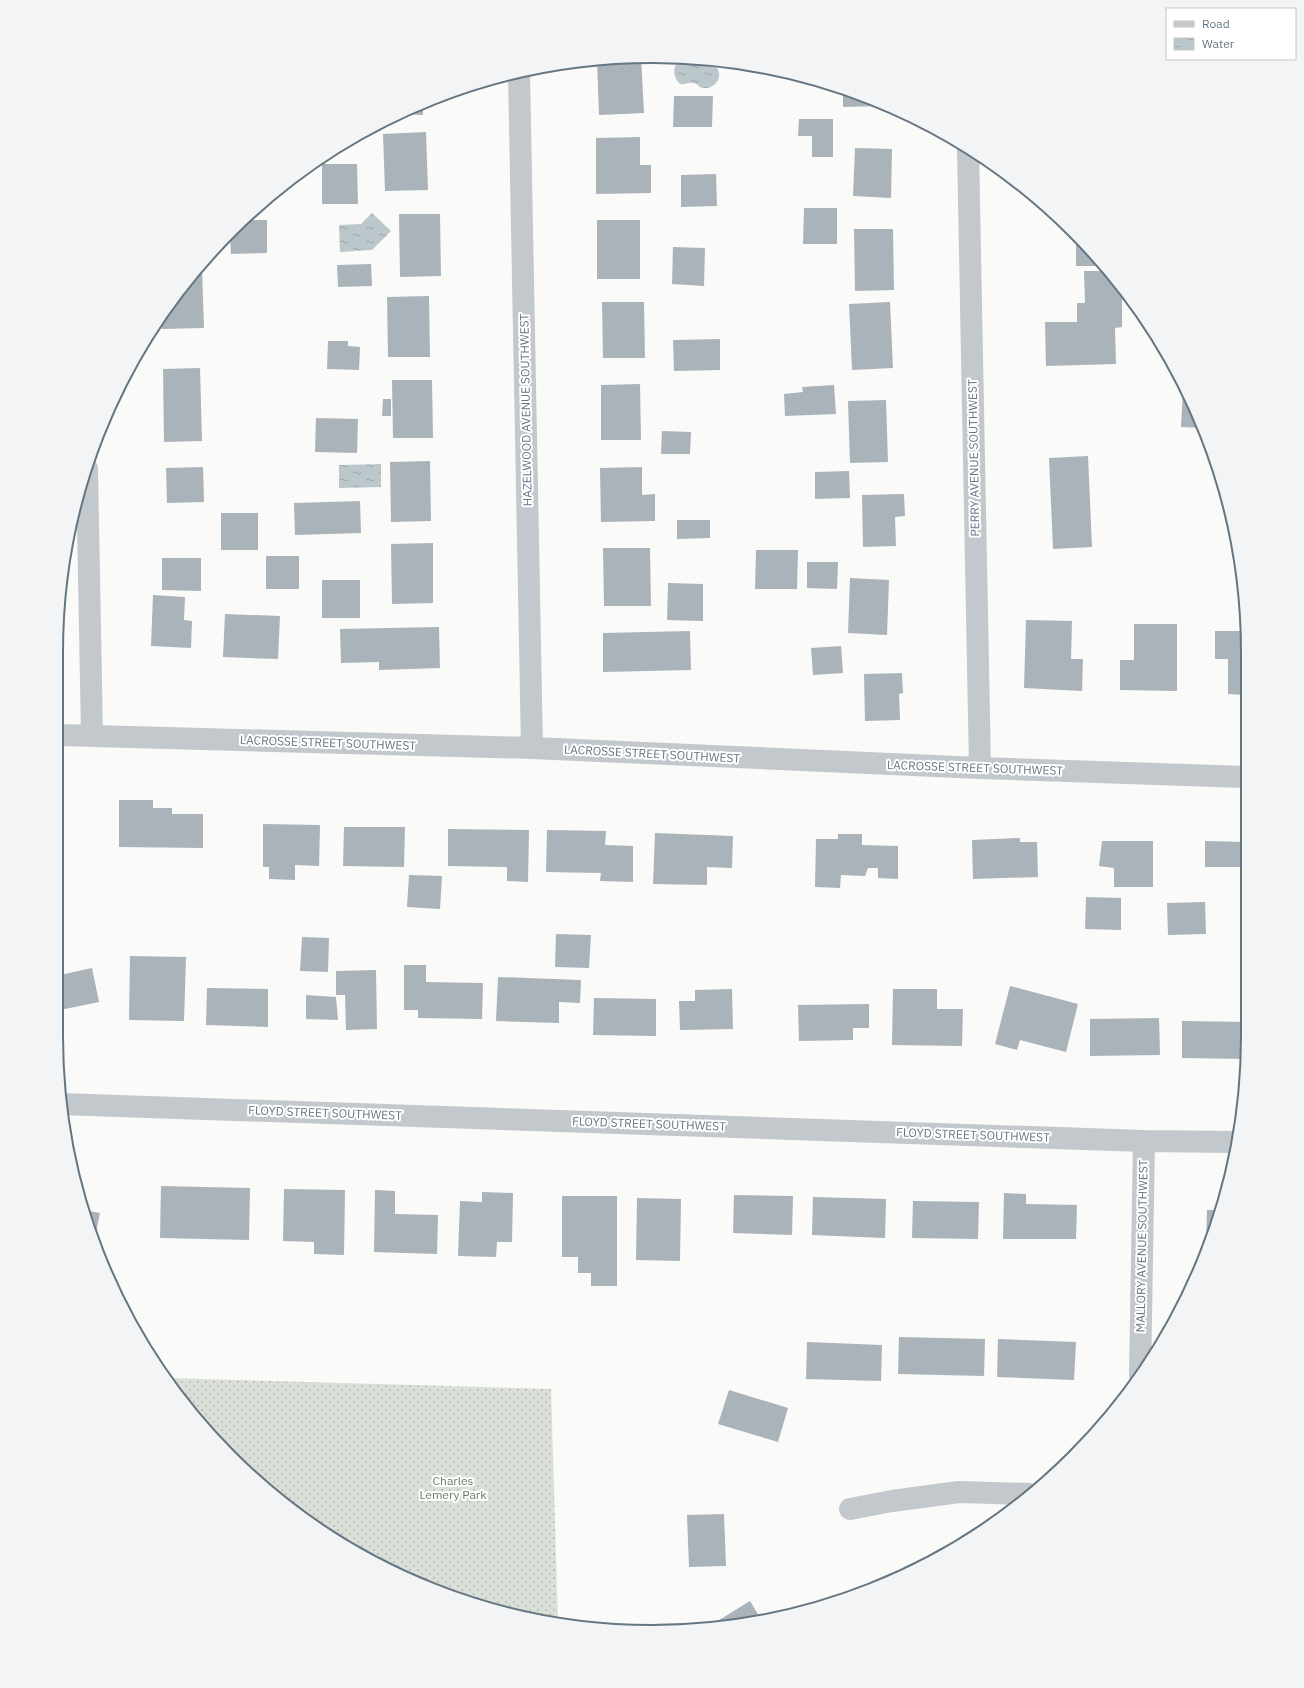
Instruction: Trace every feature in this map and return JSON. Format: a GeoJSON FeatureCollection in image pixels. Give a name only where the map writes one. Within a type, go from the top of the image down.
{"type":"FeatureCollection","features":[{"type":"Feature","properties":{"kind":"street","name":"HAZELWOOD AVENUE SOUTHWEST"},"geometry":{"type":"LineString","coordinates":[[519,78],[532,748]]}},
{"type":"Feature","properties":{"kind":"street","name":"PERRY AVENUE SOUTHWEST"},"geometry":{"type":"LineString","coordinates":[[968,155],[980,768]]}},
{"type":"Feature","properties":{"kind":"street"},"geometry":{"type":"LineString","coordinates":[[87,486],[92,736]]}},
{"type":"Feature","properties":{"kind":"street","name":"LACROSSE STREET SOUTHWEST"},"geometry":{"type":"LineString","coordinates":[[63,735],[532,748],[980,768],[1241,777]]}},
{"type":"Feature","properties":{"kind":"street","name":"FLOYD STREET SOUTHWEST"},"geometry":{"type":"LineString","coordinates":[[67,1104],[1144,1141],[1231,1142]]}},
{"type":"Feature","properties":{"kind":"street","name":"MALLORY AVENUE SOUTHWEST"},"geometry":{"type":"LineString","coordinates":[[1140,1366],[1144,1141]]}},
{"type":"Feature","properties":{"kind":"street"},"geometry":{"type":"LineString","coordinates":[[850,1509],[892,1501],[959,1492],[1022,1494]]}},
{"type":"Feature","properties":{"kind":"green space","name":"Charles Lemery Park"},"geometry":{"type":"Polygon","coordinates":[[[173,1378],[551,1389],[558,1617],[500,1605],[463,1594],[391,1564],[357,1546],[325,1526],[293,1503],[264,1479],[209,1424],[173,1378]]]}},
{"type":"Feature","properties":{"kind":"water"},"geometry":{"type":"Polygon","coordinates":[[[677,64],[691,64],[716,67],[719,71],[718,80],[714,85],[707,88],[700,87],[694,83],[680,84],[674,74],[677,64]]]}},
{"type":"Feature","properties":{"kind":"water"},"geometry":{"type":"Polygon","coordinates":[[[372,213],[391,231],[372,250],[340,252],[339,225],[361,224],[372,213]]]}},
{"type":"Feature","properties":{"kind":"water"},"geometry":{"type":"Polygon","coordinates":[[[381,464],[381,487],[339,488],[339,465],[381,464]]]}},
{"type":"Feature","properties":{"kind":"building"},"geometry":{"type":"Polygon","coordinates":[[[641,63],[644,113],[599,115],[597,66],[641,63]]]}},
{"type":"Feature","properties":{"kind":"building"},"geometry":{"type":"Polygon","coordinates":[[[843,95],[872,106],[843,107],[843,95]]]}},
{"type":"Feature","properties":{"kind":"building"},"geometry":{"type":"Polygon","coordinates":[[[674,96],[713,96],[712,127],[673,127],[674,96]]]}},
{"type":"Feature","properties":{"kind":"building"},"geometry":{"type":"Polygon","coordinates":[[[423,110],[423,115],[412,115],[423,110]]]}},
{"type":"Feature","properties":{"kind":"building"},"geometry":{"type":"Polygon","coordinates":[[[799,119],[833,119],[833,157],[812,157],[812,136],[798,136],[799,119]]]}},
{"type":"Feature","properties":{"kind":"building"},"geometry":{"type":"Polygon","coordinates":[[[426,132],[428,190],[385,191],[383,134],[426,132]]]}},
{"type":"Feature","properties":{"kind":"building"},"geometry":{"type":"Polygon","coordinates":[[[640,137],[640,165],[651,165],[651,193],[596,194],[596,138],[640,137]]]}},
{"type":"Feature","properties":{"kind":"building"},"geometry":{"type":"Polygon","coordinates":[[[855,148],[892,149],[891,198],[853,196],[855,148]]]}},
{"type":"Feature","properties":{"kind":"building"},"geometry":{"type":"Polygon","coordinates":[[[322,164],[357,164],[358,204],[322,204],[322,164]]]}},
{"type":"Feature","properties":{"kind":"building"},"geometry":{"type":"Polygon","coordinates":[[[716,174],[717,206],[681,207],[681,175],[716,174]]]}},
{"type":"Feature","properties":{"kind":"building"},"geometry":{"type":"Polygon","coordinates":[[[804,208],[837,208],[837,244],[803,244],[804,208]]]}},
{"type":"Feature","properties":{"kind":"building"},"geometry":{"type":"Polygon","coordinates":[[[399,214],[440,214],[441,276],[400,277],[399,214]]]}},
{"type":"Feature","properties":{"kind":"building"},"geometry":{"type":"Polygon","coordinates":[[[253,220],[267,220],[267,253],[231,254],[230,242],[253,220]]]}},
{"type":"Feature","properties":{"kind":"building"},"geometry":{"type":"Polygon","coordinates":[[[597,220],[640,220],[640,279],[597,279],[597,220]]]}},
{"type":"Feature","properties":{"kind":"building"},"geometry":{"type":"Polygon","coordinates":[[[854,229],[893,229],[894,290],[855,291],[854,229]]]}},
{"type":"Feature","properties":{"kind":"building"},"geometry":{"type":"Polygon","coordinates":[[[1076,244],[1097,266],[1076,266],[1076,244]]]}},
{"type":"Feature","properties":{"kind":"building"},"geometry":{"type":"Polygon","coordinates":[[[673,247],[705,248],[704,286],[672,284],[673,247]]]}},
{"type":"Feature","properties":{"kind":"building"},"geometry":{"type":"Polygon","coordinates":[[[371,264],[372,286],[338,287],[337,265],[371,264]]]}},
{"type":"Feature","properties":{"kind":"building"},"geometry":{"type":"Polygon","coordinates":[[[1084,271],[1101,271],[1122,297],[1122,327],[1115,328],[1116,364],[1046,366],[1045,322],[1077,322],[1077,303],[1085,303],[1084,271]]]}},
{"type":"Feature","properties":{"kind":"building"},"geometry":{"type":"Polygon","coordinates":[[[202,272],[204,328],[162,329],[162,325],[202,272]]]}},
{"type":"Feature","properties":{"kind":"building"},"geometry":{"type":"Polygon","coordinates":[[[429,296],[430,357],[388,357],[387,297],[429,296]]]}},
{"type":"Feature","properties":{"kind":"building"},"geometry":{"type":"Polygon","coordinates":[[[602,302],[644,302],[645,358],[603,358],[602,302]]]}},
{"type":"Feature","properties":{"kind":"building"},"geometry":{"type":"Polygon","coordinates":[[[890,302],[893,368],[852,370],[849,304],[890,302]]]}},
{"type":"Feature","properties":{"kind":"building"},"geometry":{"type":"Polygon","coordinates":[[[720,339],[720,370],[674,371],[673,340],[720,339]]]}},
{"type":"Feature","properties":{"kind":"building"},"geometry":{"type":"Polygon","coordinates":[[[328,341],[348,341],[348,346],[360,347],[359,370],[327,369],[328,341]]]}},
{"type":"Feature","properties":{"kind":"building"},"geometry":{"type":"Polygon","coordinates":[[[200,368],[202,441],[164,442],[163,369],[200,368]]]}},
{"type":"Feature","properties":{"kind":"building"},"geometry":{"type":"Polygon","coordinates":[[[392,380],[432,380],[433,438],[393,438],[392,380]]]}},
{"type":"Feature","properties":{"kind":"building"},"geometry":{"type":"Polygon","coordinates":[[[640,384],[641,440],[601,440],[601,385],[640,384]]]}},
{"type":"Feature","properties":{"kind":"building"},"geometry":{"type":"Polygon","coordinates":[[[834,385],[836,414],[785,416],[784,394],[803,392],[802,387],[834,385]]]}},
{"type":"Feature","properties":{"kind":"building"},"geometry":{"type":"Polygon","coordinates":[[[1183,397],[1196,428],[1181,427],[1183,397]]]}},
{"type":"Feature","properties":{"kind":"building"},"geometry":{"type":"Polygon","coordinates":[[[383,399],[391,399],[391,416],[382,416],[383,399]]]}},
{"type":"Feature","properties":{"kind":"building"},"geometry":{"type":"Polygon","coordinates":[[[886,400],[888,462],[850,463],[848,401],[886,400]]]}},
{"type":"Feature","properties":{"kind":"building"},"geometry":{"type":"Polygon","coordinates":[[[316,418],[358,419],[357,453],[315,452],[316,418]]]}},
{"type":"Feature","properties":{"kind":"building"},"geometry":{"type":"Polygon","coordinates":[[[662,431],[691,432],[690,454],[661,454],[662,431]]]}},
{"type":"Feature","properties":{"kind":"building"},"geometry":{"type":"Polygon","coordinates":[[[1088,456],[1092,547],[1053,549],[1049,458],[1088,456]]]}},
{"type":"Feature","properties":{"kind":"building"},"geometry":{"type":"Polygon","coordinates":[[[430,461],[431,521],[391,522],[390,462],[430,461]]]}},
{"type":"Feature","properties":{"kind":"building"},"geometry":{"type":"Polygon","coordinates":[[[203,467],[204,502],[167,503],[166,468],[203,467]]]}},
{"type":"Feature","properties":{"kind":"building"},"geometry":{"type":"Polygon","coordinates":[[[642,467],[642,495],[655,494],[655,521],[601,522],[600,468],[642,467]]]}},
{"type":"Feature","properties":{"kind":"building"},"geometry":{"type":"Polygon","coordinates":[[[849,471],[850,498],[815,499],[815,472],[849,471]]]}},
{"type":"Feature","properties":{"kind":"building"},"geometry":{"type":"Polygon","coordinates":[[[904,494],[905,516],[895,517],[896,546],[863,547],[862,495],[904,494]]]}},
{"type":"Feature","properties":{"kind":"building"},"geometry":{"type":"Polygon","coordinates":[[[360,501],[361,533],[295,535],[294,503],[360,501]]]}},
{"type":"Feature","properties":{"kind":"building"},"geometry":{"type":"Polygon","coordinates":[[[221,513],[258,513],[258,550],[221,550],[221,513]]]}},
{"type":"Feature","properties":{"kind":"building"},"geometry":{"type":"Polygon","coordinates":[[[677,520],[710,520],[710,538],[677,539],[677,520]]]}},
{"type":"Feature","properties":{"kind":"building"},"geometry":{"type":"Polygon","coordinates":[[[433,543],[433,603],[392,604],[391,544],[433,543]]]}},
{"type":"Feature","properties":{"kind":"building"},"geometry":{"type":"Polygon","coordinates":[[[603,548],[650,548],[651,606],[604,606],[603,548]]]}},
{"type":"Feature","properties":{"kind":"building"},"geometry":{"type":"Polygon","coordinates":[[[756,550],[798,550],[797,589],[755,589],[756,550]]]}},
{"type":"Feature","properties":{"kind":"building"},"geometry":{"type":"Polygon","coordinates":[[[266,556],[299,556],[299,589],[266,589],[266,556]]]}},
{"type":"Feature","properties":{"kind":"building"},"geometry":{"type":"Polygon","coordinates":[[[162,558],[201,558],[201,591],[162,590],[162,558]]]}},
{"type":"Feature","properties":{"kind":"building"},"geometry":{"type":"Polygon","coordinates":[[[807,562],[838,562],[837,589],[807,588],[807,562]]]}},
{"type":"Feature","properties":{"kind":"building"},"geometry":{"type":"Polygon","coordinates":[[[850,578],[889,580],[887,635],[848,633],[850,578]]]}},
{"type":"Feature","properties":{"kind":"building"},"geometry":{"type":"Polygon","coordinates":[[[322,580],[360,580],[360,618],[322,618],[322,580]]]}},
{"type":"Feature","properties":{"kind":"building"},"geometry":{"type":"Polygon","coordinates":[[[668,583],[703,584],[703,621],[667,620],[668,583]]]}},
{"type":"Feature","properties":{"kind":"building"},"geometry":{"type":"Polygon","coordinates":[[[153,595],[185,597],[184,620],[192,621],[191,648],[151,646],[153,595]]]}},
{"type":"Feature","properties":{"kind":"building"},"geometry":{"type":"Polygon","coordinates":[[[225,614],[280,616],[278,659],[223,657],[225,614]]]}},
{"type":"Feature","properties":{"kind":"building"},"geometry":{"type":"Polygon","coordinates":[[[1026,620],[1072,621],[1071,659],[1083,659],[1082,691],[1024,688],[1026,620]]]}},
{"type":"Feature","properties":{"kind":"building"},"geometry":{"type":"Polygon","coordinates":[[[1134,624],[1177,624],[1177,691],[1120,690],[1120,660],[1134,660],[1134,624]]]}},
{"type":"Feature","properties":{"kind":"building"},"geometry":{"type":"Polygon","coordinates":[[[439,627],[440,668],[379,670],[379,662],[341,663],[340,629],[439,627]]]}},
{"type":"Feature","properties":{"kind":"building"},"geometry":{"type":"Polygon","coordinates":[[[690,631],[691,670],[603,672],[603,633],[690,631]]]}},
{"type":"Feature","properties":{"kind":"building"},"geometry":{"type":"Polygon","coordinates":[[[1215,631],[1240,631],[1241,695],[1228,694],[1228,659],[1215,659],[1215,631]]]}},
{"type":"Feature","properties":{"kind":"building"},"geometry":{"type":"Polygon","coordinates":[[[841,646],[843,673],[813,675],[811,648],[841,646]]]}},
{"type":"Feature","properties":{"kind":"building"},"geometry":{"type":"Polygon","coordinates":[[[902,673],[903,693],[899,694],[900,720],[865,721],[864,674],[902,673]]]}},
{"type":"Feature","properties":{"kind":"building"},"geometry":{"type":"Polygon","coordinates":[[[119,800],[153,800],[153,808],[172,808],[172,814],[203,814],[203,848],[119,847],[119,800]]]}},
{"type":"Feature","properties":{"kind":"building"},"geometry":{"type":"Polygon","coordinates":[[[263,824],[320,825],[319,866],[295,865],[295,880],[269,879],[269,867],[263,867],[263,824]]]}},
{"type":"Feature","properties":{"kind":"building"},"geometry":{"type":"Polygon","coordinates":[[[344,827],[405,827],[404,867],[343,866],[344,827]]]}},
{"type":"Feature","properties":{"kind":"building"},"geometry":{"type":"Polygon","coordinates":[[[448,829],[529,830],[528,882],[507,881],[507,867],[448,866],[448,829]]]}},
{"type":"Feature","properties":{"kind":"building"},"geometry":{"type":"Polygon","coordinates":[[[547,830],[606,831],[605,845],[633,846],[633,882],[600,881],[601,873],[546,872],[547,830]]]}},
{"type":"Feature","properties":{"kind":"building"},"geometry":{"type":"Polygon","coordinates":[[[655,833],[733,836],[732,868],[707,867],[707,885],[653,884],[655,833]]]}},
{"type":"Feature","properties":{"kind":"building"},"geometry":{"type":"Polygon","coordinates":[[[838,834],[862,834],[862,845],[898,846],[898,879],[878,878],[878,868],[868,868],[865,876],[841,875],[840,888],[815,887],[816,839],[838,839],[838,834]]]}},
{"type":"Feature","properties":{"kind":"building"},"geometry":{"type":"Polygon","coordinates":[[[1020,838],[1020,842],[1037,842],[1038,877],[973,879],[972,840],[1020,838]]]}},
{"type":"Feature","properties":{"kind":"building"},"geometry":{"type":"Polygon","coordinates":[[[1102,841],[1153,841],[1153,887],[1114,887],[1114,868],[1099,866],[1102,841]]]}},
{"type":"Feature","properties":{"kind":"building"},"geometry":{"type":"Polygon","coordinates":[[[1205,841],[1241,842],[1241,867],[1205,867],[1205,841]]]}},
{"type":"Feature","properties":{"kind":"building"},"geometry":{"type":"Polygon","coordinates":[[[409,875],[442,876],[440,909],[407,907],[409,875]]]}},
{"type":"Feature","properties":{"kind":"building"},"geometry":{"type":"Polygon","coordinates":[[[1086,897],[1121,898],[1121,930],[1085,929],[1086,897]]]}},
{"type":"Feature","properties":{"kind":"building"},"geometry":{"type":"Polygon","coordinates":[[[1205,902],[1206,934],[1168,935],[1167,903],[1205,902]]]}},
{"type":"Feature","properties":{"kind":"building"},"geometry":{"type":"Polygon","coordinates":[[[556,934],[591,935],[589,968],[555,967],[556,934]]]}},
{"type":"Feature","properties":{"kind":"building"},"geometry":{"type":"Polygon","coordinates":[[[302,937],[329,938],[328,972],[300,971],[302,937]]]}},
{"type":"Feature","properties":{"kind":"building"},"geometry":{"type":"Polygon","coordinates":[[[130,956],[186,957],[184,1021],[129,1020],[130,956]]]}},
{"type":"Feature","properties":{"kind":"building"},"geometry":{"type":"Polygon","coordinates":[[[404,965],[426,965],[426,982],[483,983],[482,1019],[418,1018],[418,1010],[404,1010],[404,965]]]}},
{"type":"Feature","properties":{"kind":"building"},"geometry":{"type":"Polygon","coordinates":[[[92,968],[99,1002],[63,1009],[63,974],[92,968]]]}},
{"type":"Feature","properties":{"kind":"building"},"geometry":{"type":"Polygon","coordinates":[[[376,970],[377,1029],[346,1030],[345,995],[336,995],[336,971],[376,970]]]}},
{"type":"Feature","properties":{"kind":"building"},"geometry":{"type":"Polygon","coordinates":[[[498,977],[581,980],[580,1003],[559,1002],[559,1023],[496,1021],[498,977]]]}},
{"type":"Feature","properties":{"kind":"building"},"geometry":{"type":"Polygon","coordinates":[[[1010,986],[1078,1004],[1066,1052],[1020,1040],[1017,1050],[995,1044],[1010,986]]]}},
{"type":"Feature","properties":{"kind":"building"},"geometry":{"type":"Polygon","coordinates":[[[207,988],[268,989],[268,1027],[206,1025],[207,988]]]}},
{"type":"Feature","properties":{"kind":"building"},"geometry":{"type":"Polygon","coordinates":[[[732,989],[733,1029],[680,1030],[679,1001],[695,1001],[695,990],[732,989]]]}},
{"type":"Feature","properties":{"kind":"building"},"geometry":{"type":"Polygon","coordinates":[[[893,989],[937,989],[937,1009],[963,1009],[962,1046],[892,1045],[893,989]]]}},
{"type":"Feature","properties":{"kind":"building"},"geometry":{"type":"Polygon","coordinates":[[[306,995],[336,997],[338,1020],[306,1019],[306,995]]]}},
{"type":"Feature","properties":{"kind":"building"},"geometry":{"type":"Polygon","coordinates":[[[594,998],[656,999],[656,1036],[593,1035],[594,998]]]}},
{"type":"Feature","properties":{"kind":"building"},"geometry":{"type":"Polygon","coordinates":[[[869,1004],[869,1028],[853,1028],[853,1040],[799,1041],[798,1005],[869,1004]]]}},
{"type":"Feature","properties":{"kind":"building"},"geometry":{"type":"Polygon","coordinates":[[[1159,1018],[1160,1055],[1090,1056],[1090,1019],[1159,1018]]]}},
{"type":"Feature","properties":{"kind":"building"},"geometry":{"type":"Polygon","coordinates":[[[1182,1021],[1241,1022],[1240,1059],[1182,1058],[1182,1021]]]}},
{"type":"Feature","properties":{"kind":"building"},"geometry":{"type":"Polygon","coordinates":[[[161,1186],[250,1188],[249,1240],[160,1238],[161,1186]]]}},
{"type":"Feature","properties":{"kind":"building"},"geometry":{"type":"Polygon","coordinates":[[[284,1189],[345,1190],[344,1255],[314,1254],[314,1242],[283,1241],[284,1189]]]}},
{"type":"Feature","properties":{"kind":"building"},"geometry":{"type":"Polygon","coordinates":[[[375,1190],[395,1191],[395,1214],[438,1215],[437,1254],[374,1252],[375,1190]]]}},
{"type":"Feature","properties":{"kind":"building"},"geometry":{"type":"Polygon","coordinates":[[[482,1192],[513,1193],[512,1242],[497,1242],[496,1257],[458,1256],[460,1201],[482,1202],[482,1192]]]}},
{"type":"Feature","properties":{"kind":"building"},"geometry":{"type":"Polygon","coordinates":[[[1004,1193],[1026,1194],[1026,1204],[1077,1205],[1076,1239],[1003,1239],[1004,1193]]]}},
{"type":"Feature","properties":{"kind":"building"},"geometry":{"type":"Polygon","coordinates":[[[734,1195],[793,1196],[792,1235],[733,1233],[734,1195]]]}},
{"type":"Feature","properties":{"kind":"building"},"geometry":{"type":"Polygon","coordinates":[[[562,1196],[617,1196],[617,1286],[591,1286],[591,1273],[578,1273],[578,1257],[562,1257],[562,1196]]]}},
{"type":"Feature","properties":{"kind":"building"},"geometry":{"type":"Polygon","coordinates":[[[813,1197],[886,1199],[885,1238],[812,1235],[813,1197]]]}},
{"type":"Feature","properties":{"kind":"building"},"geometry":{"type":"Polygon","coordinates":[[[637,1198],[681,1199],[680,1261],[636,1260],[637,1198]]]}},
{"type":"Feature","properties":{"kind":"building"},"geometry":{"type":"Polygon","coordinates":[[[913,1201],[979,1202],[978,1239],[912,1238],[913,1201]]]}},
{"type":"Feature","properties":{"kind":"building"},"geometry":{"type":"Polygon","coordinates":[[[1207,1210],[1214,1210],[1210,1225],[1206,1235],[1207,1210]]]}},
{"type":"Feature","properties":{"kind":"building"},"geometry":{"type":"Polygon","coordinates":[[[90,1211],[100,1213],[96,1231],[90,1211]]]}},
{"type":"Feature","properties":{"kind":"building"},"geometry":{"type":"Polygon","coordinates":[[[899,1337],[985,1339],[984,1376],[898,1374],[899,1337]]]}},
{"type":"Feature","properties":{"kind":"building"},"geometry":{"type":"Polygon","coordinates":[[[998,1339],[1076,1342],[1074,1380],[997,1377],[998,1339]]]}},
{"type":"Feature","properties":{"kind":"building"},"geometry":{"type":"Polygon","coordinates":[[[807,1342],[882,1345],[881,1381],[806,1379],[807,1342]]]}},
{"type":"Feature","properties":{"kind":"building"},"geometry":{"type":"Polygon","coordinates":[[[729,1390],[788,1408],[778,1442],[718,1424],[729,1390]]]}},
{"type":"Feature","properties":{"kind":"building"},"geometry":{"type":"Polygon","coordinates":[[[724,1514],[726,1566],[689,1567],[687,1515],[724,1514]]]}},
{"type":"Feature","properties":{"kind":"building"},"geometry":{"type":"Polygon","coordinates":[[[750,1601],[759,1615],[729,1620],[717,1621],[750,1601]]]}}]}
